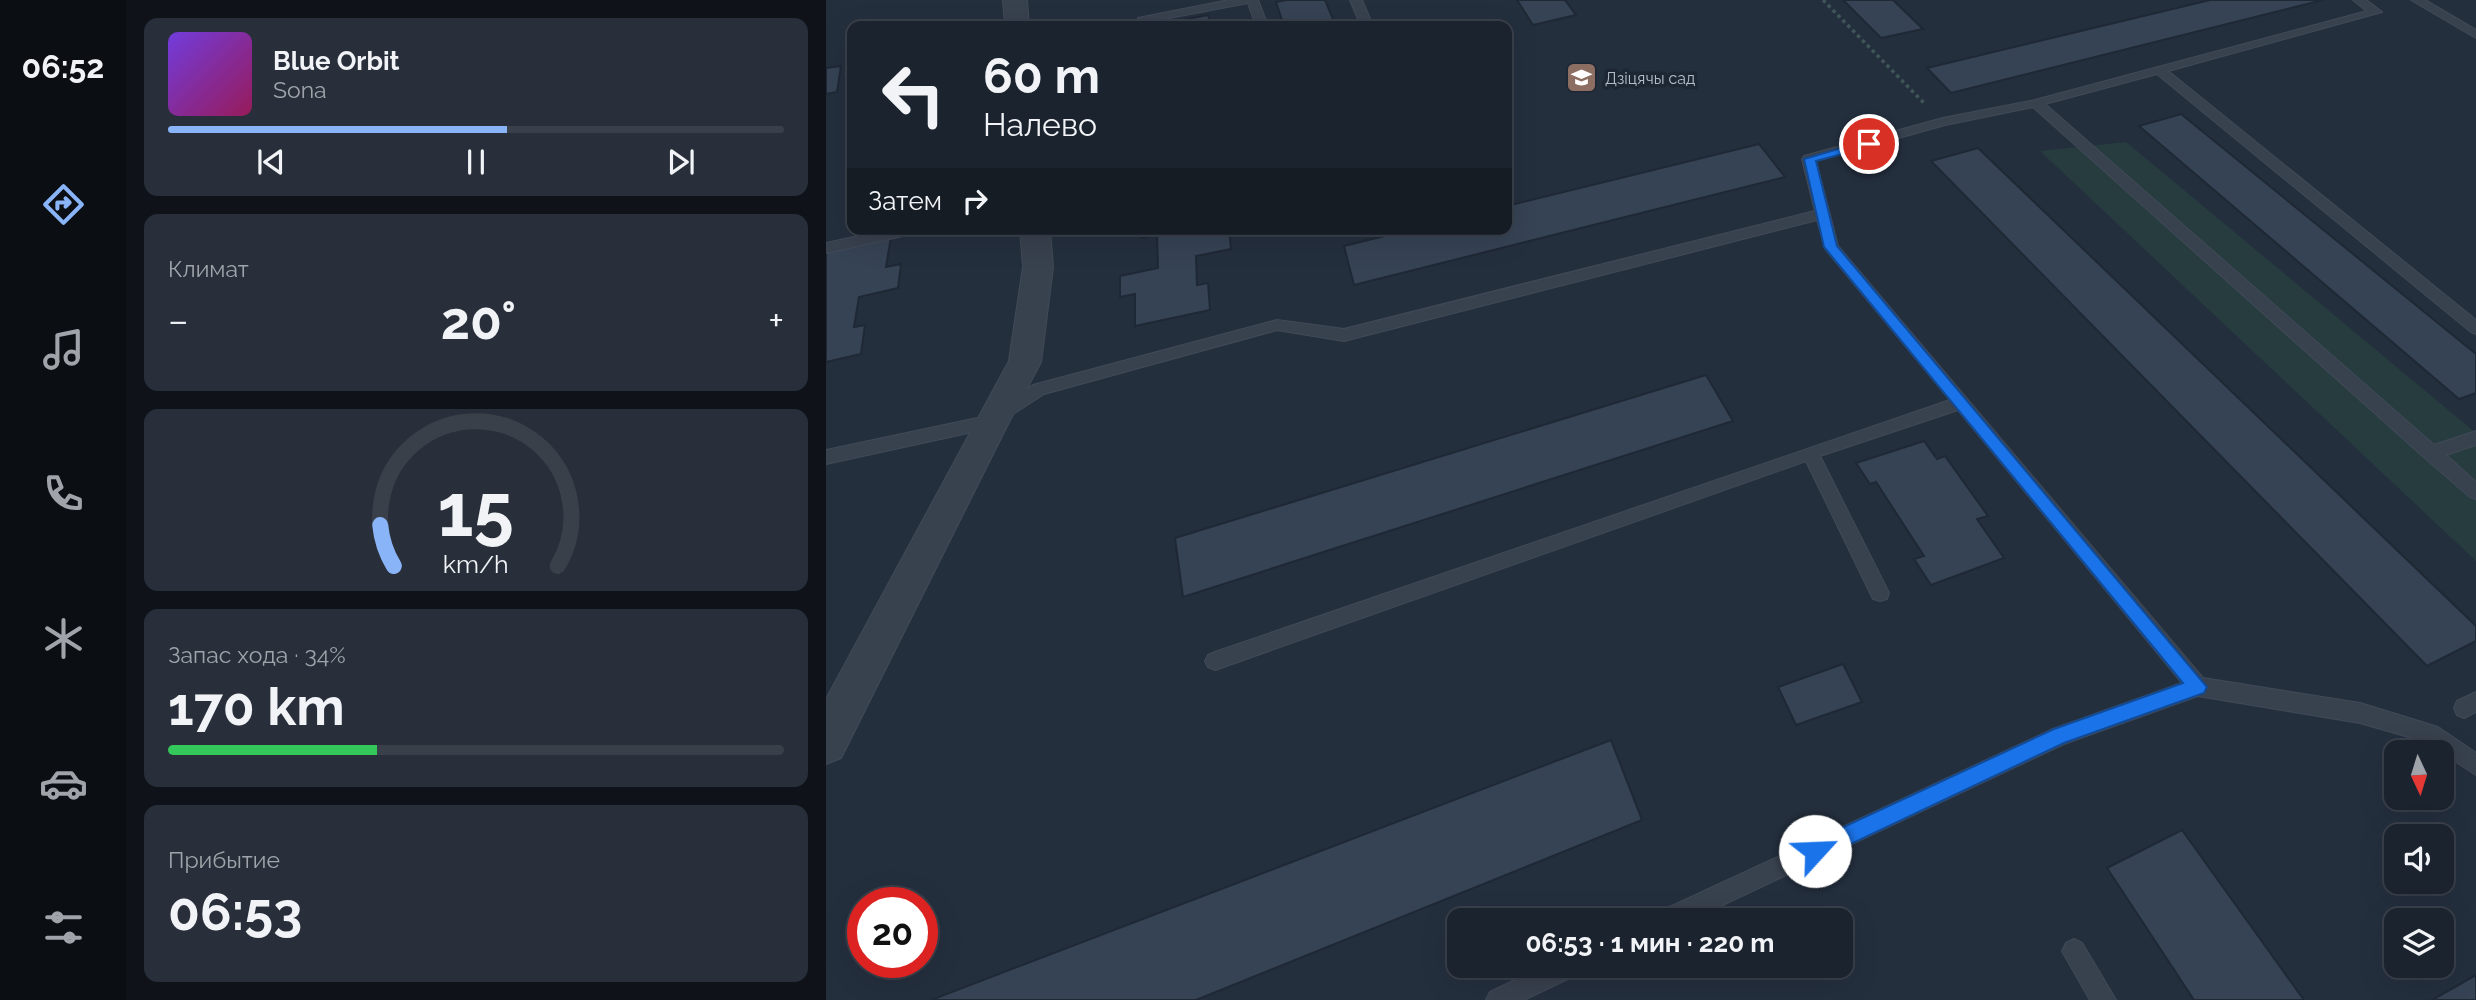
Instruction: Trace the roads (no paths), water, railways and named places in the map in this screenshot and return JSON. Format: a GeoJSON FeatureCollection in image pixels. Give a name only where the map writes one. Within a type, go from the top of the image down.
{"type":"FeatureCollection","features":[{"type":"Feature","properties":{"kind":"street"},"geometry":{"type":"LineString","coordinates":[[1015,0],[1017,21]]}},
{"type":"Feature","properties":{"kind":"street"},"geometry":{"type":"LineString","coordinates":[[826,743],[991,422],[1025,362],[1038,267],[1035,235]]}},
{"type":"Feature","properties":{"kind":"lane"},"geometry":{"type":"LineString","coordinates":[[1142,21],[1246,0]]}},
{"type":"Feature","properties":{"kind":"lane"},"geometry":{"type":"LineString","coordinates":[[1252,0],[1260,21]]}},
{"type":"Feature","properties":{"kind":"lane"},"geometry":{"type":"LineString","coordinates":[[1356,0],[1365,21]]}},
{"type":"Feature","properties":{"kind":"lane"},"geometry":{"type":"LineString","coordinates":[[2198,687],[1831,247],[1810,159],[1943,122],[2036,103],[2376,12],[2359,0]]}},
{"type":"Feature","properties":{"kind":"lane"},"geometry":{"type":"LineString","coordinates":[[2417,0],[2476,35]]}},
{"type":"Feature","properties":{"kind":"lane"},"geometry":{"type":"LineString","coordinates":[[2159,70],[2476,328]]}},
{"type":"Feature","properties":{"kind":"lane"},"geometry":{"type":"LineString","coordinates":[[2036,103],[2476,492]]}},
{"type":"Feature","properties":{"kind":"lane"},"geometry":{"type":"LineString","coordinates":[[826,457],[991,422],[1038,389],[1277,325],[1344,335],[1823,214]]}},
{"type":"Feature","properties":{"kind":"lane"},"geometry":{"type":"LineString","coordinates":[[826,248],[885,235]]}},
{"type":"Feature","properties":{"kind":"lane"},"geometry":{"type":"LineString","coordinates":[[1215,661],[1810,453],[1961,403]]}},
{"type":"Feature","properties":{"kind":"lane"},"geometry":{"type":"LineString","coordinates":[[2431,453],[2476,438]]}},
{"type":"Feature","properties":{"kind":"lane"},"geometry":{"type":"LineString","coordinates":[[1810,453],[1880,593]]}},
{"type":"Feature","properties":{"kind":"lane"},"geometry":{"type":"LineString","coordinates":[[1693,908],[2060,736],[2198,687],[2372,717],[2431,734],[2476,765]]}},
{"type":"Feature","properties":{"kind":"lane"},"geometry":{"type":"LineString","coordinates":[[2074,951],[2104,1000]]}},
{"type":"Feature","properties":{"kind":"lane"},"geometry":{"type":"LineString","coordinates":[[1498,1000],[1545,978]]}},
{"type":"Feature","properties":{"kind":"place","name":"Дзіцячы сад"},"geometry":{"type":"Point","coordinates":[1582,78]}}]}
